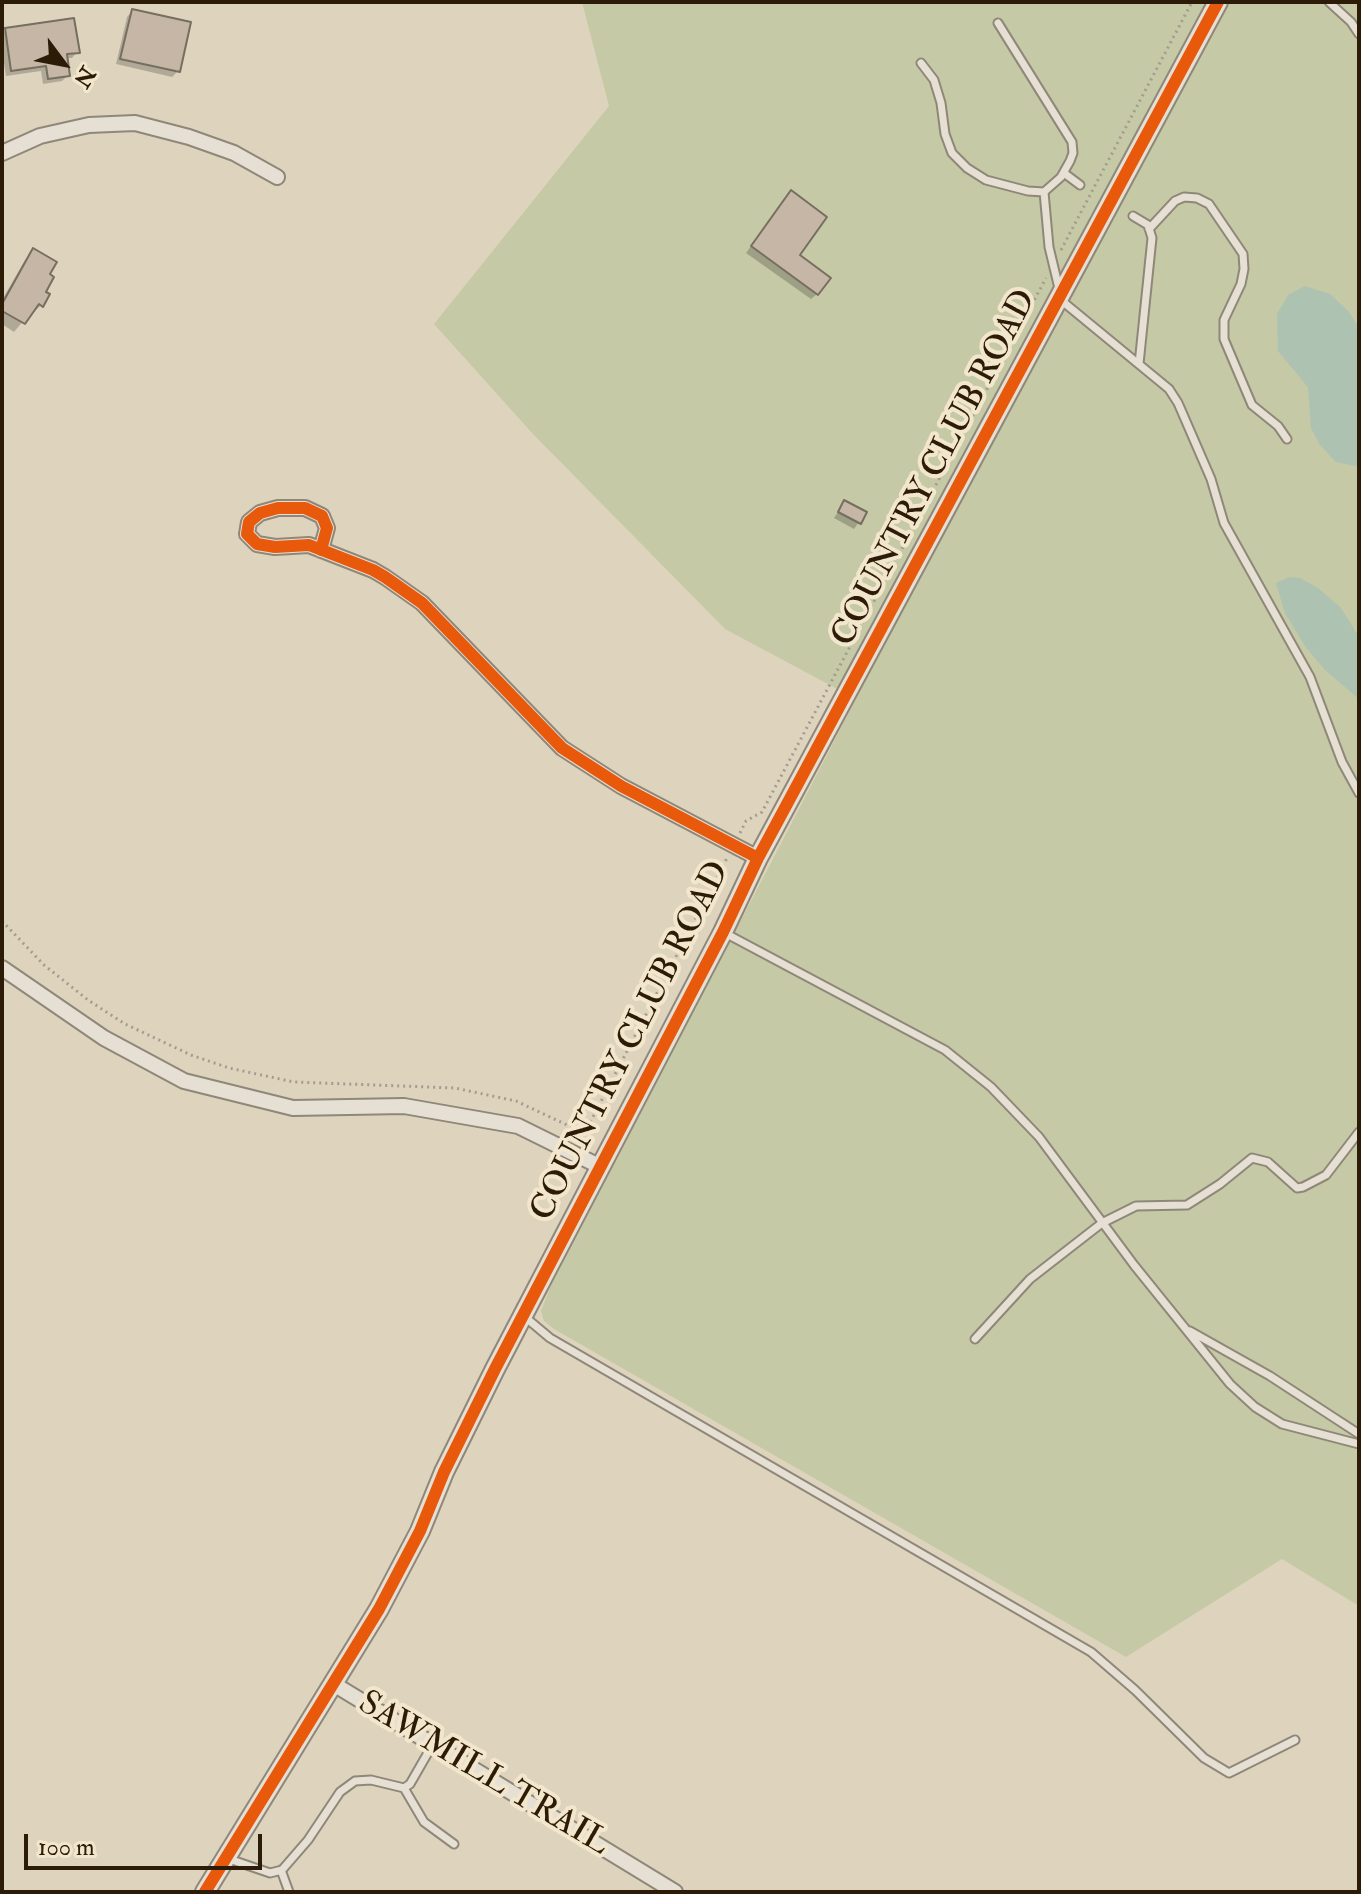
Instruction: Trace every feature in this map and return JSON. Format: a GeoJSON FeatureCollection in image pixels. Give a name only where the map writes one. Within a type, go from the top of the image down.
{"type":"FeatureCollection","features":[{"type":"Feature","properties":{"kind":"street","name":"COUNTRY CLUB ROAD"},"geometry":{"type":"LineString","coordinates":[[205,1892],[379,1609],[420,1531],[444,1472],[599,1166],[723,932],[758,858],[1218,2]]}},
{"type":"Feature","properties":{"kind":"street"},"geometry":{"type":"LineString","coordinates":[[2,153],[40,136],[89,125],[135,123],[234,153],[277,177]]}},
{"type":"Feature","properties":{"kind":"street"},"geometry":{"type":"LineString","coordinates":[[321,550],[327,528],[322,516],[305,508],[278,508],[260,513],[249,522],[247,534],[257,544],[275,547],[309,545],[321,550],[373,570],[422,603],[562,748],[621,786],[758,858]]}},
{"type":"Feature","properties":{"kind":"street"},"geometry":{"type":"LineString","coordinates":[[2,968],[104,1038],[184,1081],[293,1108],[404,1106],[518,1126],[599,1166]]}},
{"type":"Feature","properties":{"kind":"street","name":"SAWMILL TRAIL"},"geometry":{"type":"LineString","coordinates":[[332,1683],[675,1892]]}},
{"type":"Feature","properties":{"kind":"lane"},"geometry":{"type":"LineString","coordinates":[[1329,2],[1359,34]]}},
{"type":"Feature","properties":{"kind":"lane"},"geometry":{"type":"LineString","coordinates":[[921,63],[934,80],[952,153],[967,168],[986,180],[1044,192],[1064,173],[1073,153],[1072,142],[998,23]]}},
{"type":"Feature","properties":{"kind":"lane"},"geometry":{"type":"LineString","coordinates":[[1064,173],[1080,185]]}},
{"type":"Feature","properties":{"kind":"lane"},"geometry":{"type":"LineString","coordinates":[[1044,192],[1049,247],[1062,301],[1169,389],[1178,403],[1211,479],[1224,523],[1310,677],[1342,762],[1359,793]]}},
{"type":"Feature","properties":{"kind":"lane"},"geometry":{"type":"LineString","coordinates":[[1149,229],[1175,201],[1184,197],[1197,198],[1209,204],[1243,254],[1241,284],[1224,320],[1224,339],[1252,405],[1278,426],[1287,439]]}},
{"type":"Feature","properties":{"kind":"lane"},"geometry":{"type":"LineString","coordinates":[[1133,216],[1148,225],[1152,238],[1139,364]]}},
{"type":"Feature","properties":{"kind":"lane"},"geometry":{"type":"LineString","coordinates":[[723,932],[945,1050],[991,1087],[1039,1137],[1102,1223],[1230,1384],[1255,1407],[1282,1424],[1359,1444]]}},
{"type":"Feature","properties":{"kind":"lane"},"geometry":{"type":"LineString","coordinates":[[975,1339],[1030,1279],[1102,1223],[1136,1206],[1187,1205],[1252,1158],[1268,1162],[1297,1188],[1303,1187],[1326,1175],[1359,1132]]}},
{"type":"Feature","properties":{"kind":"lane"},"geometry":{"type":"LineString","coordinates":[[523,1316],[550,1338],[1091,1652],[1204,1758],[1229,1773],[1295,1740]]}},
{"type":"Feature","properties":{"kind":"lane"},"geometry":{"type":"LineString","coordinates":[[1184,1328],[1270,1376],[1359,1434]]}},
{"type":"Feature","properties":{"kind":"lane"},"geometry":{"type":"LineString","coordinates":[[404,1788],[410,1784],[433,1744]]}},
{"type":"Feature","properties":{"kind":"lane"},"geometry":{"type":"LineString","coordinates":[[226,1857],[270,1873],[281,1870],[308,1840],[340,1792],[355,1781],[371,1780],[404,1788],[424,1822],[454,1844]]}},
{"type":"Feature","properties":{"kind":"lane"},"geometry":{"type":"LineString","coordinates":[[281,1870],[289,1892]]}},
{"type":"Feature","properties":{"kind":"path"},"geometry":{"type":"LineString","coordinates":[[582,1138],[746,821],[762,812],[1192,2]]}},
{"type":"Feature","properties":{"kind":"path"},"geometry":{"type":"LineString","coordinates":[[2,921],[44,965],[88,1000],[125,1024],[200,1058],[229,1068],[294,1082],[455,1088],[516,1101],[584,1133]]}},
{"type":"Feature","properties":{"kind":"shaded area"},"geometry":{"type":"Polygon","coordinates":[[[582,2],[1359,2],[1359,1606],[1282,1559],[1126,1657],[544,1321],[541,1311],[550,1288],[856,699],[725,629],[533,434],[434,324],[609,106],[582,2]]]}},
{"type":"Feature","properties":{"kind":"shaded area"},"geometry":{"type":"Polygon","coordinates":[[[1305,286],[1330,294],[1349,312],[1359,328],[1359,467],[1336,462],[1320,445],[1311,428],[1308,387],[1278,351],[1277,314],[1288,295],[1305,286]]]}},
{"type":"Feature","properties":{"kind":"shaded area"},"geometry":{"type":"Polygon","coordinates":[[[1289,577],[1300,578],[1318,588],[1341,608],[1359,637],[1359,699],[1325,670],[1305,646],[1285,613],[1276,583],[1289,577]]]}},
{"type":"Feature","properties":{"kind":"building"},"geometry":{"type":"Polygon","coordinates":[[[132,9],[191,22],[180,72],[120,59],[132,9]]]}},
{"type":"Feature","properties":{"kind":"building"},"geometry":{"type":"Polygon","coordinates":[[[74,18],[80,53],[67,54],[70,76],[48,79],[46,66],[11,71],[5,28],[74,18]]]}},
{"type":"Feature","properties":{"kind":"building"},"geometry":{"type":"Polygon","coordinates":[[[791,190],[827,217],[800,255],[831,278],[818,295],[751,246],[791,190]]]}},
{"type":"Feature","properties":{"kind":"building"},"geometry":{"type":"Polygon","coordinates":[[[33,248],[57,262],[50,274],[54,277],[46,292],[50,294],[43,307],[39,304],[25,324],[2,311],[2,304],[33,248]]]}},
{"type":"Feature","properties":{"kind":"building"},"geometry":{"type":"Polygon","coordinates":[[[844,500],[867,512],[861,524],[838,512],[844,500]]]}},
{"type":"Feature","properties":{"kind":"cycle path"},"geometry":{"type":"LineString","coordinates":[[205,1892],[379,1609],[420,1531],[444,1472],[495,1369],[723,932],[758,858],[1218,2]]}},
{"type":"Feature","properties":{"kind":"cycle path"},"geometry":{"type":"LineString","coordinates":[[321,550],[327,528],[322,516],[305,508],[278,508],[260,513],[249,522],[247,534],[257,544],[275,547],[309,545],[385,577],[422,603],[562,748],[621,786],[758,858]]}}]}
